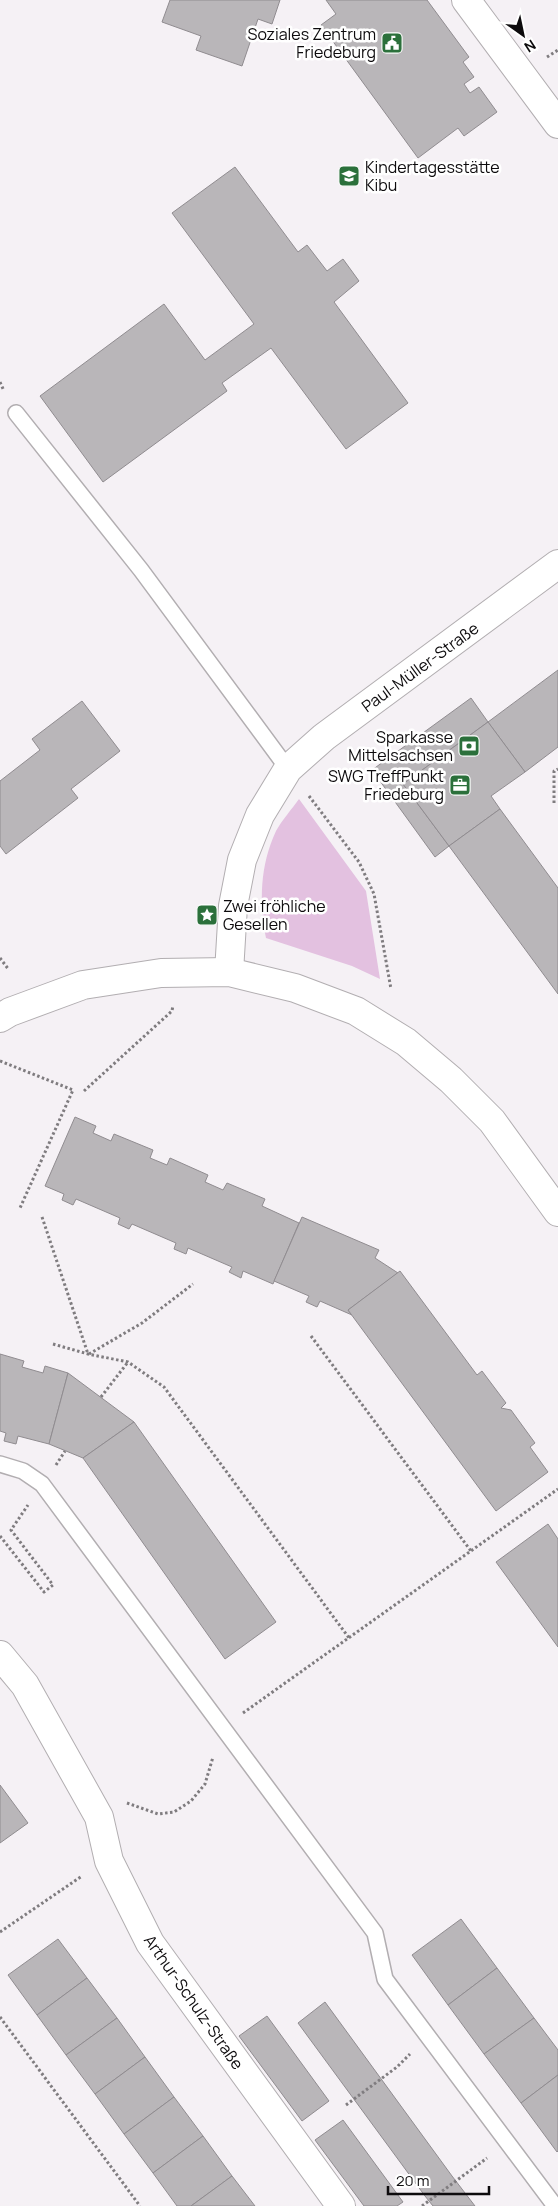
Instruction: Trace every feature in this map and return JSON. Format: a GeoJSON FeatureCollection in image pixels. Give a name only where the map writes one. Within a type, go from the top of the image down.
{"type":"FeatureCollection","features":[{"type":"Feature","properties":{"kind":"street"},"geometry":{"type":"LineString","coordinates":[[466,0],[555,113]]}},
{"type":"Feature","properties":{"kind":"street","name":"Paul-Müller-Straße"},"geometry":{"type":"LineString","coordinates":[[229,972],[233,906],[242,860],[260,815],[288,770],[324,737],[558,564]]}},
{"type":"Feature","properties":{"kind":"street"},"geometry":{"type":"LineString","coordinates":[[0,1018],[10,1012],[83,986],[160,973],[229,972],[294,988],[356,1011],[406,1042],[451,1080],[492,1121],[558,1212]]}},
{"type":"Feature","properties":{"kind":"street","name":"Arthur-Schulz-Straße"},"geometry":{"type":"LineString","coordinates":[[0,1655],[25,1686],[99,1817],[109,1861],[150,1943],[341,2206]]}},
{"type":"Feature","properties":{"kind":"lane"},"geometry":{"type":"LineString","coordinates":[[16,414],[141,570],[288,770]]}},
{"type":"Feature","properties":{"kind":"lane"},"geometry":{"type":"LineString","coordinates":[[0,1464],[23,1471],[42,1484],[375,1933],[385,1979],[555,2206]]}},
{"type":"Feature","properties":{"kind":"path"},"geometry":{"type":"LineString","coordinates":[[554,803],[554,771],[558,769]]}},
{"type":"Feature","properties":{"kind":"path"},"geometry":{"type":"LineString","coordinates":[[288,770],[359,862],[374,894],[391,989]]}},
{"type":"Feature","properties":{"kind":"path"},"geometry":{"type":"LineString","coordinates":[[0,958],[9,970]]}},
{"type":"Feature","properties":{"kind":"path"},"geometry":{"type":"LineString","coordinates":[[84,1091],[172,1010],[184,973]]}},
{"type":"Feature","properties":{"kind":"path"},"geometry":{"type":"LineString","coordinates":[[0,1060],[73,1090],[20,1208]]}},
{"type":"Feature","properties":{"kind":"path"},"geometry":{"type":"LineString","coordinates":[[42,1217],[88,1354]]}},
{"type":"Feature","properties":{"kind":"path"},"geometry":{"type":"LineString","coordinates":[[88,1354],[142,1323],[193,1284]]}},
{"type":"Feature","properties":{"kind":"path"},"geometry":{"type":"LineString","coordinates":[[311,1336],[471,1551]]}},
{"type":"Feature","properties":{"kind":"path"},"geometry":{"type":"LineString","coordinates":[[53,1344],[88,1354],[128,1362],[164,1387],[349,1638]]}},
{"type":"Feature","properties":{"kind":"path"},"geometry":{"type":"LineString","coordinates":[[100,1397],[128,1362]]}},
{"type":"Feature","properties":{"kind":"path"},"geometry":{"type":"LineString","coordinates":[[0,1536],[44,1592],[53,1585],[11,1530],[42,1484]]}},
{"type":"Feature","properties":{"kind":"path"},"geometry":{"type":"LineString","coordinates":[[99,1817],[128,1803],[158,1814],[174,1812],[191,1801],[205,1784],[222,1728],[558,1489]]}},
{"type":"Feature","properties":{"kind":"path"},"geometry":{"type":"LineString","coordinates":[[0,1932],[88,1872]]}},
{"type":"Feature","properties":{"kind":"path"},"geometry":{"type":"LineString","coordinates":[[0,2017],[140,2206]]}},
{"type":"Feature","properties":{"kind":"path"},"geometry":{"type":"LineString","coordinates":[[346,2105],[397,2067],[428,2036]]}},
{"type":"Feature","properties":{"kind":"path"},"geometry":{"type":"LineString","coordinates":[[422,2206],[508,2142]]}},
{"type":"Feature","properties":{"kind":"shaded area"},"geometry":{"type":"Polygon","coordinates":[[[299,799],[366,891],[380,979],[352,966],[266,938],[262,911],[262,884],[267,857],[276,831],[299,799]]]}},
{"type":"Feature","properties":{"kind":"building"},"geometry":{"type":"Polygon","coordinates":[[[170,0],[280,0],[272,24],[258,19],[242,66],[196,50],[201,36],[162,22],[170,0]]]}},
{"type":"Feature","properties":{"kind":"building"},"geometry":{"type":"Polygon","coordinates":[[[326,0],[427,0],[469,57],[463,62],[474,77],[464,84],[470,93],[479,87],[497,112],[464,136],[458,128],[418,158],[321,25],[336,14],[326,0]]]}},
{"type":"Feature","properties":{"kind":"building"},"geometry":{"type":"Polygon","coordinates":[[[235,167],[298,252],[307,245],[327,271],[343,259],[359,281],[334,302],[408,403],[346,449],[271,348],[222,383],[227,391],[103,482],[40,396],[164,304],[205,360],[254,324],[172,213],[235,167]]]}},
{"type":"Feature","properties":{"kind":"building"},"geometry":{"type":"Polygon","coordinates":[[[558,670],[558,747],[525,772],[488,722],[558,670]]]}},
{"type":"Feature","properties":{"kind":"building"},"geometry":{"type":"Polygon","coordinates":[[[471,698],[488,722],[403,784],[449,846],[435,857],[372,770],[471,698]]]}},
{"type":"Feature","properties":{"kind":"building"},"geometry":{"type":"Polygon","coordinates":[[[82,701],[120,751],[71,789],[78,798],[6,854],[0,846],[0,781],[40,750],[32,739],[82,701]]]}},
{"type":"Feature","properties":{"kind":"building"},"geometry":{"type":"Polygon","coordinates":[[[488,722],[525,772],[491,796],[500,809],[449,846],[403,784],[488,722]]]}},
{"type":"Feature","properties":{"kind":"building"},"geometry":{"type":"Polygon","coordinates":[[[500,809],[558,888],[558,994],[449,846],[500,809]]]}},
{"type":"Feature","properties":{"kind":"building"},"geometry":{"type":"Polygon","coordinates":[[[75,1117],[96,1126],[93,1133],[111,1141],[114,1134],[153,1150],[150,1158],[167,1165],[170,1158],[208,1175],[205,1182],[223,1190],[227,1183],[265,1199],[262,1206],[299,1223],[273,1284],[243,1271],[241,1278],[229,1272],[232,1267],[188,1248],[186,1254],[174,1249],[176,1243],[132,1224],[129,1229],[118,1224],[120,1218],[76,1199],[73,1205],[62,1200],[64,1194],[45,1186],[75,1117]]]}},
{"type":"Feature","properties":{"kind":"building"},"geometry":{"type":"Polygon","coordinates":[[[302,1217],[379,1250],[375,1258],[398,1273],[348,1310],[352,1315],[320,1301],[317,1307],[306,1302],[309,1296],[274,1281],[302,1217]]]}},
{"type":"Feature","properties":{"kind":"building"},"geometry":{"type":"Polygon","coordinates":[[[400,1271],[477,1375],[482,1371],[506,1403],[501,1408],[511,1410],[535,1443],[530,1447],[548,1472],[496,1511],[348,1310],[400,1271]]]}},
{"type":"Feature","properties":{"kind":"building"},"geometry":{"type":"Polygon","coordinates":[[[0,1354],[24,1361],[22,1367],[43,1373],[45,1366],[68,1373],[49,1444],[18,1436],[16,1444],[4,1441],[6,1433],[0,1431],[0,1354]]]}},
{"type":"Feature","properties":{"kind":"building"},"geometry":{"type":"Polygon","coordinates":[[[68,1373],[134,1422],[83,1458],[49,1444],[68,1373]]]}},
{"type":"Feature","properties":{"kind":"building"},"geometry":{"type":"Polygon","coordinates":[[[134,1422],[276,1622],[225,1659],[83,1458],[134,1422]]]}},
{"type":"Feature","properties":{"kind":"building"},"geometry":{"type":"Polygon","coordinates":[[[548,1524],[558,1539],[558,1647],[496,1562],[548,1524]]]}},
{"type":"Feature","properties":{"kind":"building"},"geometry":{"type":"Polygon","coordinates":[[[0,1785],[28,1823],[0,1843],[0,1785]]]}},
{"type":"Feature","properties":{"kind":"building"},"geometry":{"type":"Polygon","coordinates":[[[461,1919],[497,1968],[448,2005],[412,1955],[461,1919]]]}},
{"type":"Feature","properties":{"kind":"building"},"geometry":{"type":"Polygon","coordinates":[[[58,1939],[87,1978],[37,2015],[8,1975],[58,1939]]]}},
{"type":"Feature","properties":{"kind":"building"},"geometry":{"type":"Polygon","coordinates":[[[497,1968],[534,2018],[484,2054],[448,2005],[497,1968]]]}},
{"type":"Feature","properties":{"kind":"building"},"geometry":{"type":"Polygon","coordinates":[[[87,1978],[117,2018],[66,2055],[37,2015],[87,1978]]]}},
{"type":"Feature","properties":{"kind":"building"},"geometry":{"type":"Polygon","coordinates":[[[325,2002],[475,2206],[433,2206],[425,2196],[298,2023],[325,2002]]]}},
{"type":"Feature","properties":{"kind":"building"},"geometry":{"type":"Polygon","coordinates":[[[267,2016],[329,2101],[302,2121],[239,2036],[267,2016]]]}},
{"type":"Feature","properties":{"kind":"building"},"geometry":{"type":"Polygon","coordinates":[[[117,2018],[145,2057],[95,2094],[66,2055],[117,2018]]]}},
{"type":"Feature","properties":{"kind":"building"},"geometry":{"type":"Polygon","coordinates":[[[534,2018],[558,2050],[558,2075],[521,2103],[484,2054],[534,2018]]]}},
{"type":"Feature","properties":{"kind":"building"},"geometry":{"type":"Polygon","coordinates":[[[145,2057],[174,2097],[124,2134],[95,2094],[145,2057]]]}},
{"type":"Feature","properties":{"kind":"building"},"geometry":{"type":"Polygon","coordinates":[[[558,2075],[558,2151],[557,2152],[521,2103],[558,2075]]]}},
{"type":"Feature","properties":{"kind":"building"},"geometry":{"type":"Polygon","coordinates":[[[174,2097],[203,2136],[153,2173],[124,2134],[174,2097]]]}},
{"type":"Feature","properties":{"kind":"building"},"geometry":{"type":"Polygon","coordinates":[[[343,2120],[403,2202],[397,2206],[364,2206],[315,2140],[343,2120]]]}},
{"type":"Feature","properties":{"kind":"building"},"geometry":{"type":"Polygon","coordinates":[[[203,2136],[232,2176],[191,2206],[177,2206],[153,2173],[203,2136]]]}},
{"type":"Feature","properties":{"kind":"building"},"geometry":{"type":"Polygon","coordinates":[[[232,2176],[255,2206],[191,2206],[232,2176]]]}},
{"type":"Feature","properties":{"kind":"place","name":"Soziales Zentrum Friedeburg"},"geometry":{"type":"Point","coordinates":[392,43]}},
{"type":"Feature","properties":{"kind":"place","name":"Kindertagesstätte Kibu"},"geometry":{"type":"Point","coordinates":[349,176]}},
{"type":"Feature","properties":{"kind":"place","name":"Sparkasse Mittelsachsen"},"geometry":{"type":"Point","coordinates":[469,746]}},
{"type":"Feature","properties":{"kind":"place","name":"SWG TreffPunkt Friedeburg"},"geometry":{"type":"Point","coordinates":[460,785]}},
{"type":"Feature","properties":{"kind":"place","name":"Zwei fröhliche Gesellen"},"geometry":{"type":"Point","coordinates":[207,915]}}]}
